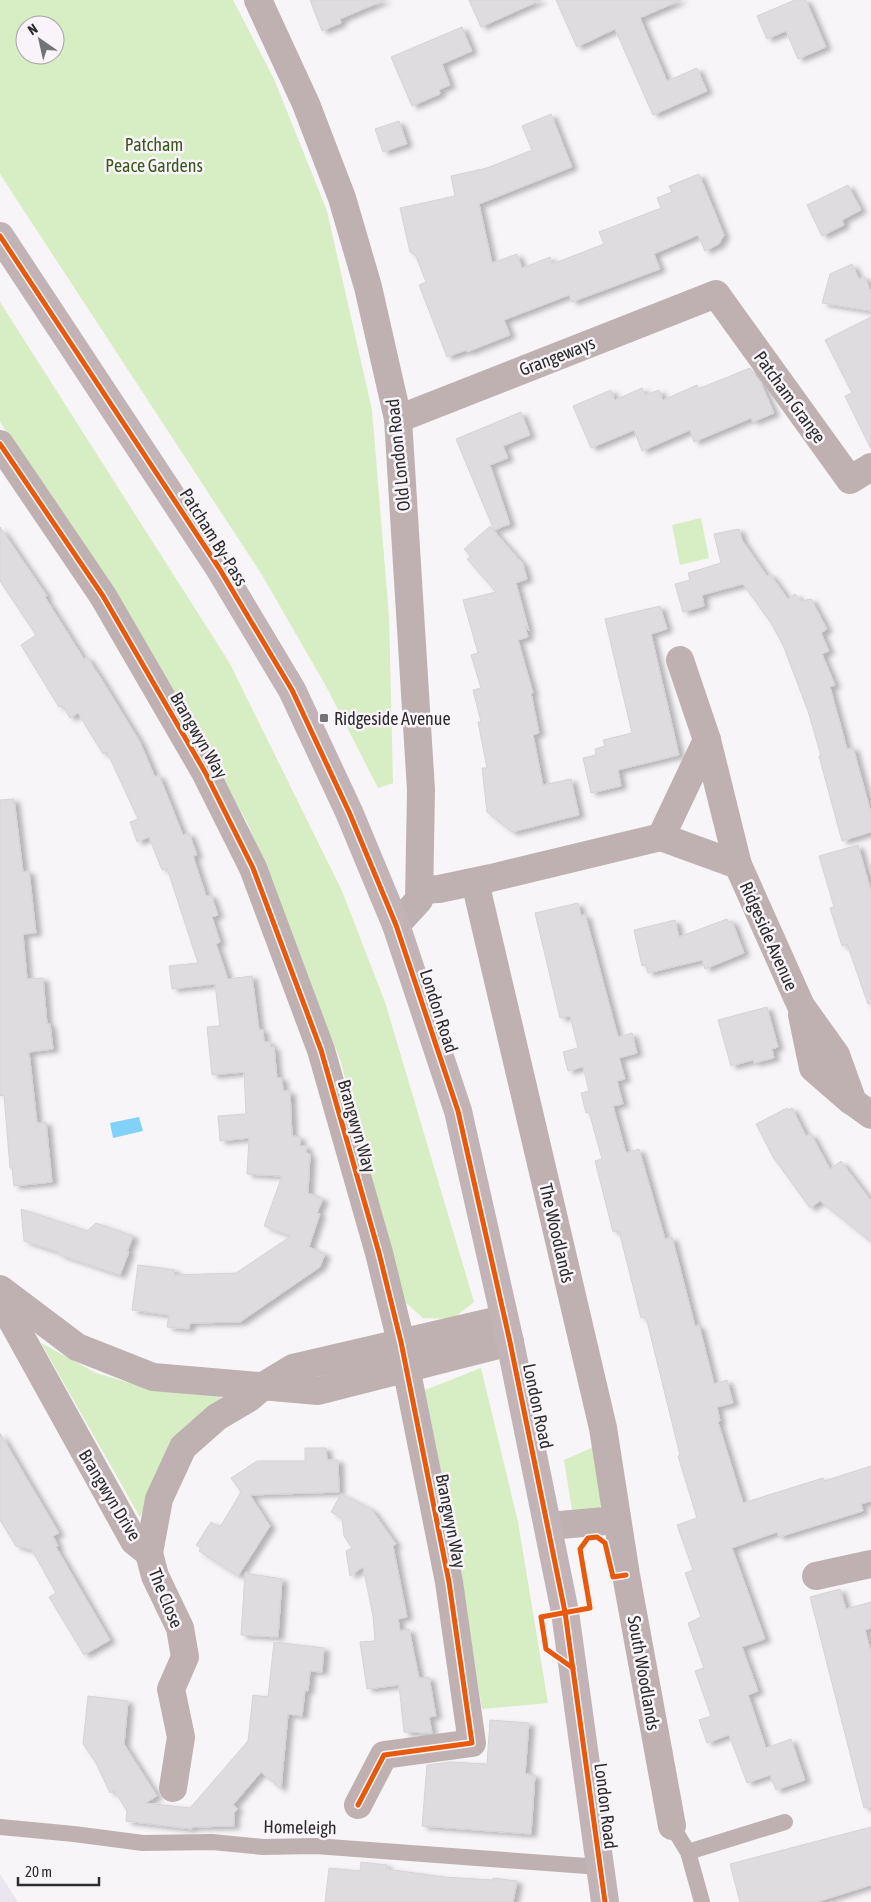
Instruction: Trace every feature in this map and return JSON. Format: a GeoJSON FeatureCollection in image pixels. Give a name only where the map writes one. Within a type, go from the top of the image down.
{"type":"FeatureCollection","features":[{"type":"Feature","properties":{"kind":"highway","name":"Patcham By-Pass"},"geometry":{"type":"LineString","coordinates":[[0,236],[218,568],[292,690],[349,812],[396,925]]}},
{"type":"Feature","properties":{"kind":"highway","name":"London Road"},"geometry":{"type":"LineString","coordinates":[[396,925],[458,1111],[507,1331],[565,1612],[605,1902]]}},
{"type":"Feature","properties":{"kind":"street","name":"Old London Road"},"geometry":{"type":"LineString","coordinates":[[258,0],[306,104],[342,198],[368,287],[398,419],[421,790],[419,900],[396,925]]}},
{"type":"Feature","properties":{"kind":"street","name":"Grangeways"},"geometry":{"type":"LineString","coordinates":[[398,419],[716,294]]}},
{"type":"Feature","properties":{"kind":"street","name":"Patcham Grange"},"geometry":{"type":"LineString","coordinates":[[716,294],[850,480],[871,467]]}},
{"type":"Feature","properties":{"kind":"street","name":"Brangwyn Way"},"geometry":{"type":"LineString","coordinates":[[0,444],[103,596],[205,772],[253,868],[321,1050],[379,1253],[401,1342],[449,1582],[472,1743],[384,1755],[358,1805]]}},
{"type":"Feature","properties":{"kind":"street","name":"Ridgeside Avenue"},"geometry":{"type":"LineString","coordinates":[[680,660],[707,740],[738,865],[801,1006],[813,1068],[862,1108]]}},
{"type":"Feature","properties":{"kind":"street"},"geometry":{"type":"LineString","coordinates":[[420,890],[440,889],[475,882],[662,837],[707,740]]}},
{"type":"Feature","properties":{"kind":"street","name":"Ridgeside Avenue"},"geometry":{"type":"LineString","coordinates":[[662,837],[738,865]]}},
{"type":"Feature","properties":{"kind":"street","name":"The Woodlands"},"geometry":{"type":"LineString","coordinates":[[475,882],[603,1428],[617,1520]]}},
{"type":"Feature","properties":{"kind":"street"},"geometry":{"type":"LineString","coordinates":[[0,1289],[77,1347],[152,1377],[318,1391],[406,1370],[507,1331]]}},
{"type":"Feature","properties":{"kind":"street","name":"Brangwyn Drive"},"geometry":{"type":"LineString","coordinates":[[0,1299],[134,1541],[149,1553],[158,1499],[183,1447],[217,1417],[293,1368],[401,1342],[507,1331]]}},
{"type":"Feature","properties":{"kind":"street"},"geometry":{"type":"LineString","coordinates":[[548,1526],[617,1520]]}},
{"type":"Feature","properties":{"kind":"street","name":"South Woodlands"},"geometry":{"type":"LineString","coordinates":[[617,1520],[672,1826]]}},
{"type":"Feature","properties":{"kind":"street","name":"The Close"},"geometry":{"type":"LineString","coordinates":[[149,1553],[155,1576],[180,1628],[185,1657],[171,1690],[181,1737],[172,1788]]}},
{"type":"Feature","properties":{"kind":"street"},"geometry":{"type":"LineString","coordinates":[[816,1576],[871,1564]]}},
{"type":"Feature","properties":{"kind":"lane"},"geometry":{"type":"LineString","coordinates":[[688,1852],[785,1822]]}},
{"type":"Feature","properties":{"kind":"lane"},"geometry":{"type":"LineString","coordinates":[[672,1826],[688,1852],[702,1902]]}},
{"type":"Feature","properties":{"kind":"lane","name":"Homeleigh"},"geometry":{"type":"LineString","coordinates":[[0,1827],[143,1843],[212,1842],[263,1847],[316,1846],[600,1867]]}},
{"type":"Feature","properties":{"kind":"shaded area"},"geometry":{"type":"Polygon","coordinates":[[[0,1874],[18,1902],[0,1902],[0,1874]]]}},
{"type":"Feature","properties":{"kind":"green space","name":"Patcham Peace Gardens"},"geometry":{"type":"Polygon","coordinates":[[[0,0],[233,0],[274,79],[327,211],[372,410],[389,617],[393,783],[378,788],[327,688],[262,575],[0,174],[0,0]]]}},
{"type":"Feature","properties":{"kind":"green space"},"geometry":{"type":"Polygon","coordinates":[[[0,302],[229,662],[342,891],[385,1002],[474,1302],[452,1319],[423,1318],[406,1303],[376,1205],[341,1062],[248,824],[146,644],[0,422],[0,302]]]}},
{"type":"Feature","properties":{"kind":"green space"},"geometry":{"type":"Polygon","coordinates":[[[701,518],[709,558],[680,565],[672,525],[701,518]]]}},
{"type":"Feature","properties":{"kind":"green space"},"geometry":{"type":"Polygon","coordinates":[[[41,1343],[96,1373],[153,1390],[222,1397],[166,1452],[140,1517],[41,1343]]]}},
{"type":"Feature","properties":{"kind":"green space"},"geometry":{"type":"Polygon","coordinates":[[[481,1368],[518,1522],[548,1703],[482,1709],[457,1552],[425,1390],[481,1368]]]}},
{"type":"Feature","properties":{"kind":"green space"},"geometry":{"type":"Polygon","coordinates":[[[598,1445],[604,1499],[599,1510],[572,1510],[564,1460],[598,1445]]]}},
{"type":"Feature","properties":{"kind":"water"},"geometry":{"type":"Polygon","coordinates":[[[139,1117],[143,1131],[113,1138],[110,1123],[139,1117]]]}},
{"type":"Feature","properties":{"kind":"building"},"geometry":{"type":"Polygon","coordinates":[[[310,0],[385,0],[340,19],[341,23],[322,31],[310,0]]]}},
{"type":"Feature","properties":{"kind":"building"},"geometry":{"type":"Polygon","coordinates":[[[469,0],[541,0],[481,27],[469,0]]]}},
{"type":"Feature","properties":{"kind":"building"},"geometry":{"type":"Polygon","coordinates":[[[556,0],[681,0],[640,18],[667,81],[697,68],[707,91],[653,115],[615,29],[577,47],[556,0]]]}},
{"type":"Feature","properties":{"kind":"building"},"geometry":{"type":"Polygon","coordinates":[[[795,0],[806,0],[826,47],[798,59],[786,31],[767,39],[757,16],[795,0]]]}},
{"type":"Feature","properties":{"kind":"building"},"geometry":{"type":"Polygon","coordinates":[[[462,27],[472,51],[442,64],[450,85],[439,90],[440,94],[412,106],[391,57],[462,27]]]}},
{"type":"Feature","properties":{"kind":"building"},"geometry":{"type":"Polygon","coordinates":[[[551,114],[572,167],[479,204],[492,263],[517,254],[522,268],[550,257],[552,264],[604,244],[599,232],[661,208],[657,198],[672,192],[669,186],[699,174],[724,235],[719,244],[705,251],[698,235],[654,254],[660,269],[572,302],[569,295],[504,320],[510,335],[467,352],[466,350],[447,357],[419,285],[426,282],[416,256],[410,252],[400,208],[455,196],[451,176],[487,168],[532,150],[522,126],[551,114]]]}},
{"type":"Feature","properties":{"kind":"building"},"geometry":{"type":"Polygon","coordinates":[[[399,121],[407,144],[383,152],[375,129],[399,121]]]}},
{"type":"Feature","properties":{"kind":"building"},"geometry":{"type":"Polygon","coordinates":[[[848,185],[861,210],[842,220],[844,225],[822,236],[807,205],[848,185]]]}},
{"type":"Feature","properties":{"kind":"building"},"geometry":{"type":"Polygon","coordinates":[[[852,264],[859,279],[864,276],[871,292],[871,311],[822,303],[830,274],[852,264]]]}},
{"type":"Feature","properties":{"kind":"building"},"geometry":{"type":"Polygon","coordinates":[[[871,317],[871,449],[845,396],[852,393],[825,340],[871,317]]]}},
{"type":"Feature","properties":{"kind":"building"},"geometry":{"type":"Polygon","coordinates":[[[750,368],[761,383],[774,413],[753,422],[751,418],[694,442],[690,430],[642,451],[634,430],[591,448],[573,406],[611,390],[615,400],[642,388],[645,395],[659,390],[663,400],[697,385],[698,389],[750,368]]]}},
{"type":"Feature","properties":{"kind":"building"},"geometry":{"type":"Polygon","coordinates":[[[521,412],[530,435],[503,446],[508,458],[490,465],[510,524],[494,530],[456,439],[521,412]]]}},
{"type":"Feature","properties":{"kind":"building"},"geometry":{"type":"Polygon","coordinates":[[[490,526],[523,564],[527,579],[516,583],[529,631],[525,626],[528,637],[518,640],[533,693],[531,693],[539,733],[533,735],[543,785],[571,779],[579,815],[512,832],[487,812],[482,768],[487,768],[478,722],[481,722],[473,690],[481,688],[471,655],[478,653],[463,600],[496,592],[467,559],[471,557],[464,549],[490,526]]]}},
{"type":"Feature","properties":{"kind":"building"},"geometry":{"type":"Polygon","coordinates":[[[0,527],[47,596],[45,597],[84,659],[87,657],[102,680],[140,742],[155,777],[159,775],[183,835],[189,833],[197,855],[193,856],[206,896],[211,895],[218,915],[212,917],[220,942],[216,944],[228,979],[252,976],[259,1030],[263,1030],[264,1042],[270,1042],[270,1047],[274,1047],[277,1078],[282,1078],[283,1091],[290,1091],[292,1136],[300,1137],[300,1146],[307,1146],[306,1153],[310,1154],[308,1193],[323,1199],[317,1213],[320,1214],[309,1247],[325,1254],[320,1267],[240,1322],[190,1323],[189,1329],[167,1327],[169,1315],[132,1310],[138,1265],[175,1270],[174,1275],[236,1273],[291,1236],[264,1226],[282,1176],[247,1174],[249,1138],[220,1141],[218,1116],[246,1114],[244,1072],[212,1075],[207,1027],[220,1026],[215,984],[172,989],[169,966],[198,963],[167,868],[162,870],[149,837],[137,842],[130,822],[138,819],[107,752],[103,754],[78,713],[70,718],[62,705],[59,707],[21,645],[36,635],[0,581],[0,527]]]}},
{"type":"Feature","properties":{"kind":"building"},"geometry":{"type":"Polygon","coordinates":[[[739,529],[742,540],[767,576],[770,574],[788,599],[795,594],[801,601],[811,599],[827,629],[821,633],[829,651],[822,654],[835,685],[830,687],[847,749],[853,747],[871,813],[871,832],[842,841],[808,711],[783,645],[771,623],[743,584],[702,595],[704,606],[683,612],[675,584],[690,580],[688,573],[721,563],[714,534],[739,529]]]}},
{"type":"Feature","properties":{"kind":"building"},"geometry":{"type":"Polygon","coordinates":[[[660,606],[667,629],[651,634],[679,755],[618,770],[621,786],[591,793],[583,758],[596,755],[595,749],[605,746],[603,740],[632,733],[605,619],[660,606]]]}},
{"type":"Feature","properties":{"kind":"building"},"geometry":{"type":"Polygon","coordinates":[[[14,799],[23,872],[29,871],[36,933],[23,934],[27,979],[43,978],[47,1024],[50,1024],[53,1049],[29,1052],[37,1123],[46,1122],[52,1182],[14,1186],[12,1168],[10,1168],[4,1095],[0,1096],[0,800],[14,799]]]}},
{"type":"Feature","properties":{"kind":"building"},"geometry":{"type":"Polygon","coordinates":[[[858,845],[871,891],[871,1003],[868,1004],[847,944],[842,946],[830,908],[834,907],[819,856],[858,845]]]}},
{"type":"Feature","properties":{"kind":"building"},"geometry":{"type":"Polygon","coordinates":[[[578,903],[581,916],[585,914],[618,1037],[632,1033],[637,1053],[619,1058],[625,1079],[617,1081],[623,1104],[613,1106],[626,1153],[639,1149],[665,1239],[672,1237],[695,1326],[699,1325],[714,1384],[727,1380],[733,1403],[717,1407],[720,1421],[718,1422],[743,1503],[823,1478],[824,1481],[871,1466],[871,1501],[861,1504],[863,1511],[779,1537],[777,1532],[732,1548],[765,1639],[742,1647],[758,1691],[748,1695],[766,1748],[791,1739],[805,1780],[776,1790],[770,1775],[747,1783],[729,1735],[707,1743],[699,1720],[711,1716],[695,1671],[704,1668],[688,1623],[701,1617],[685,1573],[693,1570],[677,1525],[697,1518],[678,1456],[680,1455],[646,1317],[641,1318],[619,1231],[613,1232],[595,1161],[602,1159],[589,1112],[586,1113],[581,1093],[589,1091],[583,1067],[568,1071],[563,1052],[578,1048],[570,1016],[560,1018],[535,913],[578,903]]]}},
{"type":"Feature","properties":{"kind":"building"},"geometry":{"type":"Polygon","coordinates":[[[727,919],[728,922],[732,921],[744,953],[705,969],[702,960],[648,973],[646,965],[642,966],[634,930],[675,920],[679,937],[727,919]]]}},
{"type":"Feature","properties":{"kind":"building"},"geometry":{"type":"Polygon","coordinates":[[[767,1007],[778,1047],[772,1049],[774,1058],[754,1063],[753,1060],[731,1066],[718,1020],[767,1007]]]}},
{"type":"Feature","properties":{"kind":"building"},"geometry":{"type":"Polygon","coordinates":[[[787,1108],[788,1110],[792,1108],[806,1136],[811,1134],[830,1169],[841,1161],[871,1201],[871,1242],[820,1201],[810,1208],[773,1157],[756,1124],[787,1108]]]}},
{"type":"Feature","properties":{"kind":"building"},"geometry":{"type":"Polygon","coordinates":[[[21,1209],[87,1231],[96,1223],[133,1236],[120,1275],[24,1241],[21,1209]]]}},
{"type":"Feature","properties":{"kind":"building"},"geometry":{"type":"Polygon","coordinates":[[[0,1433],[59,1533],[53,1536],[58,1546],[56,1547],[110,1640],[84,1655],[49,1597],[56,1593],[32,1550],[16,1546],[0,1520],[0,1433]]]}},
{"type":"Feature","properties":{"kind":"building"},"geometry":{"type":"Polygon","coordinates":[[[305,1448],[326,1448],[327,1460],[338,1460],[339,1492],[250,1495],[270,1526],[238,1576],[199,1551],[201,1548],[196,1545],[211,1522],[220,1527],[241,1492],[231,1478],[257,1461],[305,1461],[305,1448]]]}},
{"type":"Feature","properties":{"kind":"building"},"geometry":{"type":"Polygon","coordinates":[[[341,1494],[372,1510],[396,1544],[393,1546],[407,1617],[398,1619],[400,1631],[409,1629],[419,1678],[429,1677],[436,1716],[429,1717],[432,1733],[404,1732],[399,1685],[367,1689],[360,1642],[375,1641],[373,1616],[363,1567],[350,1576],[346,1551],[352,1548],[344,1536],[342,1518],[331,1512],[341,1494]]]}},
{"type":"Feature","properties":{"kind":"building"},"geometry":{"type":"Polygon","coordinates":[[[245,1573],[282,1579],[278,1637],[241,1635],[245,1573]]]}},
{"type":"Feature","properties":{"kind":"building"},"geometry":{"type":"Polygon","coordinates":[[[840,1589],[846,1609],[871,1602],[871,1628],[865,1630],[871,1653],[871,1807],[864,1808],[810,1597],[840,1589]]]}},
{"type":"Feature","properties":{"kind":"building"},"geometry":{"type":"Polygon","coordinates":[[[274,1642],[324,1648],[322,1672],[310,1671],[308,1691],[305,1690],[302,1716],[288,1714],[281,1789],[261,1772],[233,1805],[238,1809],[234,1813],[234,1826],[192,1827],[192,1829],[126,1821],[127,1811],[114,1790],[110,1793],[96,1763],[83,1744],[88,1696],[128,1701],[124,1744],[157,1796],[145,1803],[190,1808],[248,1741],[253,1695],[268,1697],[274,1642]]]}},
{"type":"Feature","properties":{"kind":"building"},"geometry":{"type":"Polygon","coordinates":[[[490,1720],[529,1723],[525,1774],[535,1775],[531,1834],[422,1826],[427,1765],[450,1762],[487,1764],[490,1720]]]}},
{"type":"Feature","properties":{"kind":"building"},"geometry":{"type":"Polygon","coordinates":[[[871,1827],[871,1885],[817,1902],[740,1902],[730,1864],[871,1827]]]}},
{"type":"Feature","properties":{"kind":"building"},"geometry":{"type":"Polygon","coordinates":[[[361,1862],[387,1865],[386,1869],[444,1877],[493,1880],[493,1878],[517,1881],[513,1902],[325,1902],[329,1868],[360,1871],[361,1862]]]}},
{"type":"Feature","properties":{"kind":"cycle path"},"geometry":{"type":"LineString","coordinates":[[0,236],[219,568],[292,690],[349,812],[396,925],[458,1111],[510,1342],[565,1612],[605,1902]]}},
{"type":"Feature","properties":{"kind":"cycle path"},"geometry":{"type":"LineString","coordinates":[[0,444],[103,596],[205,772],[253,868],[321,1050],[379,1253],[401,1342],[449,1582],[472,1743],[384,1755],[358,1805]]}},
{"type":"Feature","properties":{"kind":"cycle path"},"geometry":{"type":"LineString","coordinates":[[573,1668],[546,1649],[541,1617],[590,1608],[580,1549],[588,1538],[597,1537],[605,1543],[613,1577],[626,1575]]}},
{"type":"Feature","properties":{"kind":"place","name":"Ridgeside Avenue"},"geometry":{"type":"Point","coordinates":[324,718]}}]}
